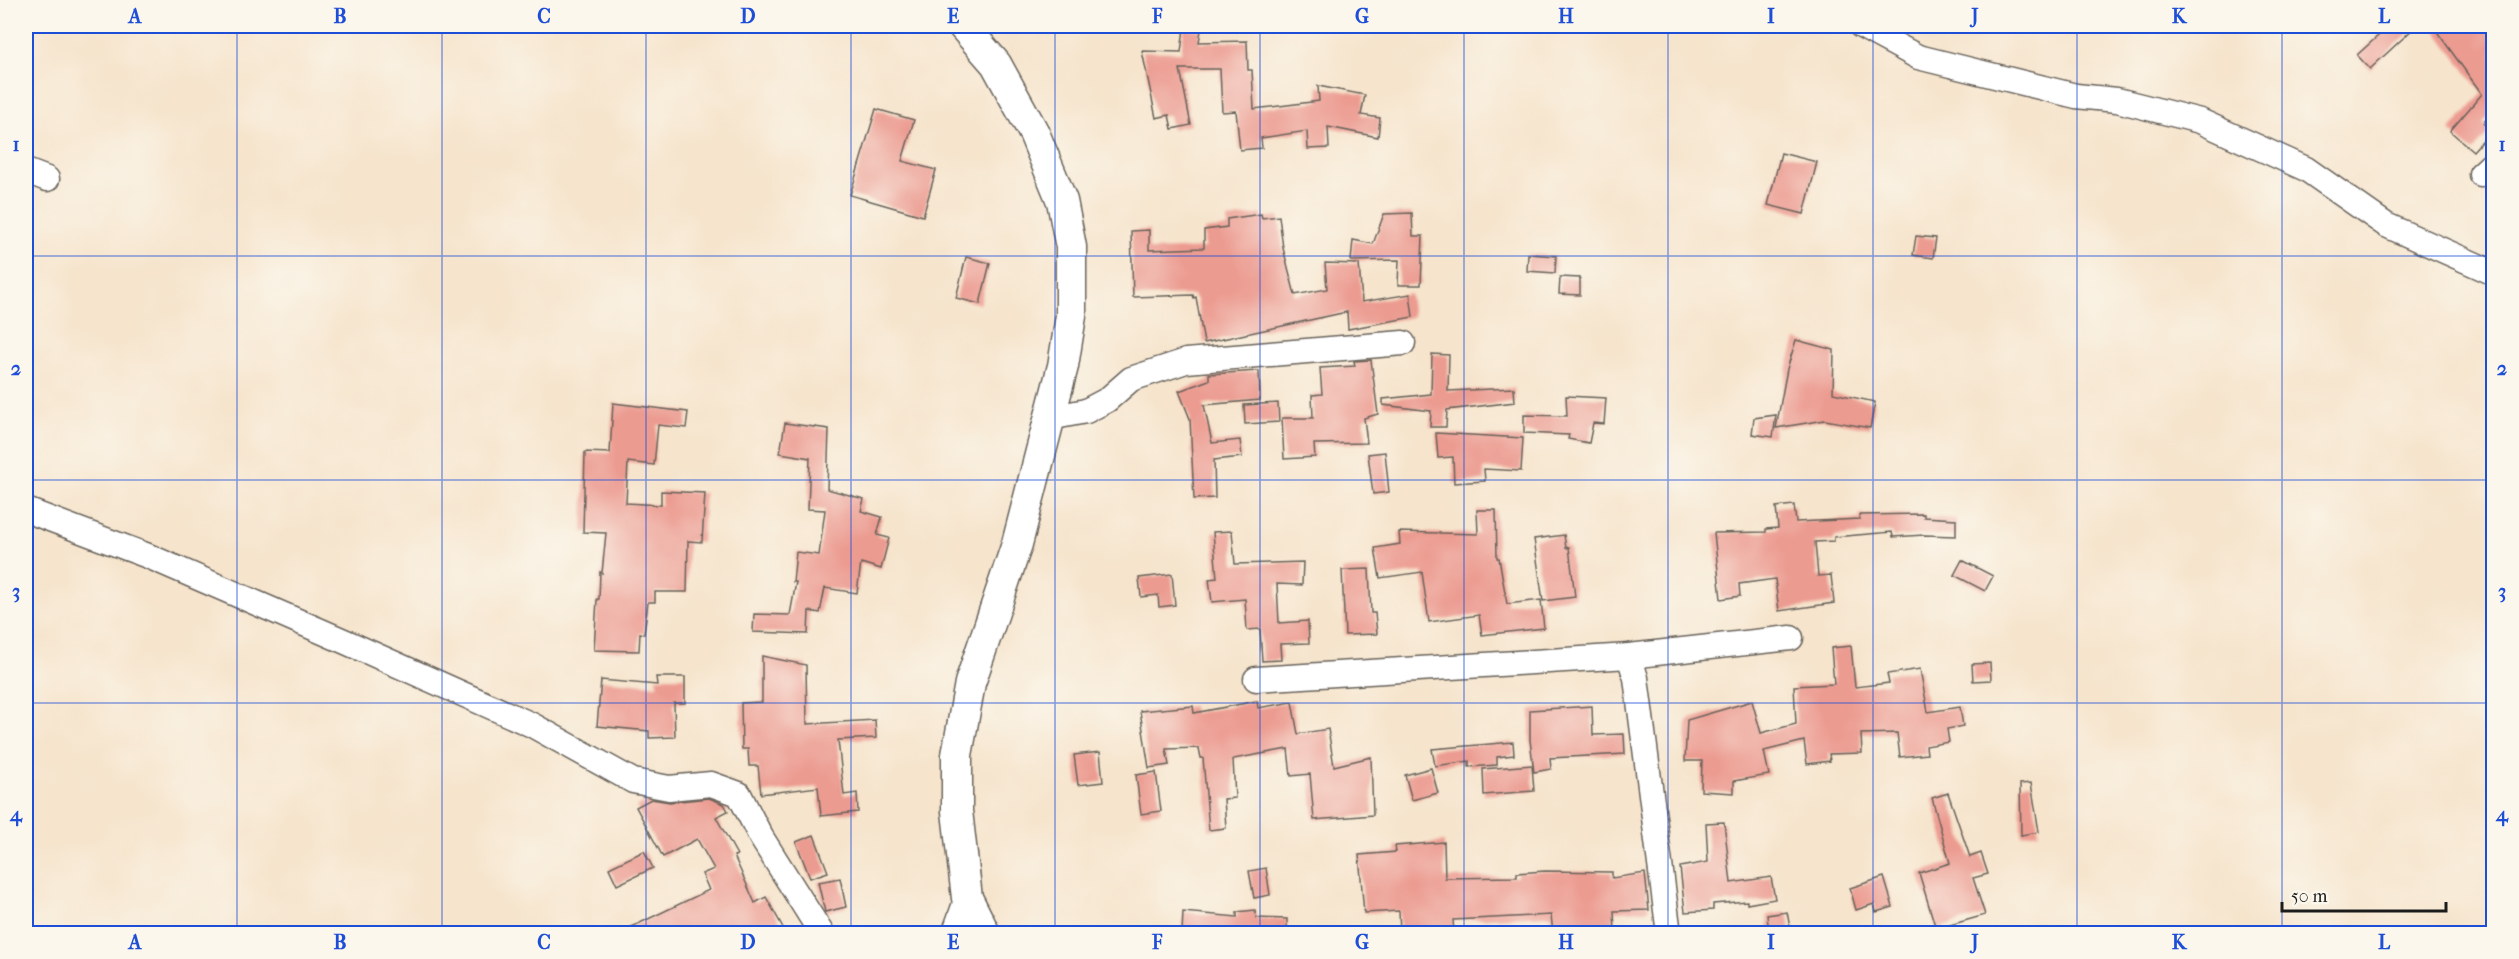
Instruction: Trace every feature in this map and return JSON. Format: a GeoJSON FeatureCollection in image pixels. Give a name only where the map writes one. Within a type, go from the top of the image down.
{"type":"FeatureCollection","features":[{"type":"Feature","properties":{"kind":"street"},"geometry":{"type":"LineString","coordinates":[[963,26],[996,64],[1034,133],[1062,201],[1071,247],[1071,316],[1063,366],[1017,544],[970,683],[957,756],[957,811],[967,898],[985,933]]}},
{"type":"Feature","properties":{"kind":"street"},"geometry":{"type":"LineString","coordinates":[[1861,26],[1918,57],[2076,96],[2117,100],[2200,121],[2307,169],[2386,225],[2493,273]]}},
{"type":"Feature","properties":{"kind":"street"},"geometry":{"type":"LineString","coordinates":[[1049,418],[1086,411],[1107,400],[1131,379],[1186,361],[1403,343]]}},
{"type":"Feature","properties":{"kind":"street"},"geometry":{"type":"LineString","coordinates":[[26,510],[148,556],[532,725],[633,781],[669,788],[711,784],[739,794],[761,837],[822,933]]}},
{"type":"Feature","properties":{"kind":"street"},"geometry":{"type":"LineString","coordinates":[[1256,679],[1629,656],[1791,638]]}},
{"type":"Feature","properties":{"kind":"street"},"geometry":{"type":"LineString","coordinates":[[1629,656],[1636,678],[1669,933]]}},
{"type":"Feature","properties":{"kind":"street"},"geometry":{"type":"LineString","coordinates":[[954,933],[967,898]]}},
{"type":"Feature","properties":{"kind":"building"},"geometry":{"type":"Polygon","coordinates":[[[2389,26],[2416,26],[2370,69],[2357,55],[2389,26]]]}},
{"type":"Feature","properties":{"kind":"building"},"geometry":{"type":"Polygon","coordinates":[[[2433,26],[2493,26],[2493,112],[2483,123],[2491,131],[2473,151],[2450,131],[2482,94],[2433,26]]]}},
{"type":"Feature","properties":{"kind":"building"},"geometry":{"type":"Polygon","coordinates":[[[1184,28],[1201,30],[1199,42],[1247,41],[1248,70],[1252,70],[1254,109],[1319,101],[1318,86],[1365,95],[1361,115],[1380,118],[1378,137],[1328,127],[1329,148],[1308,149],[1307,131],[1261,138],[1262,148],[1240,150],[1236,111],[1222,112],[1220,69],[1180,69],[1191,125],[1172,129],[1169,115],[1156,118],[1142,51],[1181,52],[1184,28]]]}},
{"type":"Feature","properties":{"kind":"building"},"geometry":{"type":"Polygon","coordinates":[[[876,109],[914,120],[902,161],[936,170],[923,216],[850,195],[876,109]]]}},
{"type":"Feature","properties":{"kind":"building"},"geometry":{"type":"Polygon","coordinates":[[[1781,153],[1817,162],[1804,214],[1768,205],[1781,153]]]}},
{"type":"Feature","properties":{"kind":"building"},"geometry":{"type":"Polygon","coordinates":[[[1412,213],[1413,236],[1423,236],[1421,285],[1398,285],[1399,260],[1351,261],[1353,240],[1373,244],[1384,214],[1412,213]]]}},
{"type":"Feature","properties":{"kind":"building"},"geometry":{"type":"Polygon","coordinates":[[[1261,214],[1262,218],[1279,216],[1283,248],[1295,295],[1327,289],[1325,263],[1359,264],[1362,302],[1410,294],[1413,317],[1348,329],[1347,312],[1204,343],[1196,297],[1194,298],[1193,295],[1133,297],[1131,231],[1149,230],[1149,250],[1204,248],[1204,230],[1227,227],[1227,219],[1261,214]]]}},
{"type":"Feature","properties":{"kind":"building"},"geometry":{"type":"Polygon","coordinates":[[[1916,236],[1936,238],[1933,258],[1913,255],[1916,236]]]}},
{"type":"Feature","properties":{"kind":"building"},"geometry":{"type":"Polygon","coordinates":[[[1528,254],[1556,256],[1555,273],[1527,271],[1528,254]]]}},
{"type":"Feature","properties":{"kind":"building"},"geometry":{"type":"Polygon","coordinates":[[[966,257],[990,263],[980,304],[956,298],[966,257]]]}},
{"type":"Feature","properties":{"kind":"building"},"geometry":{"type":"Polygon","coordinates":[[[1560,277],[1580,278],[1580,295],[1559,294],[1560,277]]]}},
{"type":"Feature","properties":{"kind":"building"},"geometry":{"type":"Polygon","coordinates":[[[1796,340],[1834,350],[1833,393],[1875,402],[1870,428],[1825,420],[1776,428],[1787,369],[1796,340]]]}},
{"type":"Feature","properties":{"kind":"building"},"geometry":{"type":"Polygon","coordinates":[[[1432,354],[1449,355],[1448,391],[1514,388],[1515,402],[1447,410],[1446,427],[1430,427],[1431,411],[1383,405],[1383,399],[1431,394],[1432,354]]]}},
{"type":"Feature","properties":{"kind":"building"},"geometry":{"type":"Polygon","coordinates":[[[1371,360],[1378,414],[1364,418],[1367,443],[1314,444],[1315,457],[1284,459],[1282,418],[1313,418],[1312,395],[1322,394],[1320,368],[1355,366],[1354,361],[1371,360]]]}},
{"type":"Feature","properties":{"kind":"building"},"geometry":{"type":"Polygon","coordinates":[[[1259,371],[1260,400],[1204,405],[1212,443],[1240,440],[1242,457],[1214,460],[1215,498],[1194,499],[1190,419],[1179,391],[1209,380],[1209,374],[1259,371]]]}},
{"type":"Feature","properties":{"kind":"building"},"geometry":{"type":"Polygon","coordinates":[[[1566,396],[1606,398],[1604,424],[1593,423],[1589,443],[1568,439],[1569,435],[1524,433],[1524,415],[1567,416],[1566,396]]]}},
{"type":"Feature","properties":{"kind":"building"},"geometry":{"type":"Polygon","coordinates":[[[613,403],[688,412],[686,428],[658,425],[654,465],[628,462],[626,503],[661,505],[661,491],[705,493],[702,542],[688,541],[687,592],[655,592],[655,602],[648,602],[644,634],[640,633],[639,651],[594,650],[597,599],[599,599],[600,572],[602,573],[606,533],[583,532],[585,452],[610,453],[613,403]]]}},
{"type":"Feature","properties":{"kind":"building"},"geometry":{"type":"Polygon","coordinates":[[[1278,403],[1279,422],[1245,424],[1244,405],[1278,403]]]}},
{"type":"Feature","properties":{"kind":"building"},"geometry":{"type":"Polygon","coordinates":[[[1776,415],[1773,437],[1752,434],[1754,418],[1776,415]]]}},
{"type":"Feature","properties":{"kind":"building"},"geometry":{"type":"Polygon","coordinates":[[[785,423],[829,429],[827,489],[864,499],[861,511],[882,517],[877,535],[889,538],[881,569],[861,563],[857,593],[825,588],[820,613],[809,611],[808,634],[753,632],[754,614],[790,615],[796,582],[793,582],[796,552],[819,555],[825,510],[808,509],[810,458],[780,453],[785,423]]]}},
{"type":"Feature","properties":{"kind":"building"},"geometry":{"type":"Polygon","coordinates":[[[1436,433],[1523,438],[1521,471],[1484,469],[1485,481],[1454,483],[1453,457],[1438,458],[1436,433]]]}},
{"type":"Feature","properties":{"kind":"building"},"geometry":{"type":"Polygon","coordinates":[[[1385,452],[1389,492],[1373,494],[1368,454],[1385,452]]]}},
{"type":"Feature","properties":{"kind":"building"},"geometry":{"type":"Polygon","coordinates":[[[1794,505],[1796,522],[1860,519],[1859,515],[1924,514],[1924,517],[1956,519],[1956,536],[1893,537],[1892,532],[1834,537],[1834,541],[1815,542],[1818,576],[1831,575],[1834,603],[1779,611],[1775,579],[1739,584],[1740,596],[1721,599],[1714,533],[1766,532],[1766,529],[1778,528],[1776,507],[1794,505]]]}},
{"type":"Feature","properties":{"kind":"building"},"geometry":{"type":"Polygon","coordinates":[[[1477,510],[1496,510],[1497,558],[1499,558],[1507,604],[1541,600],[1544,628],[1482,635],[1479,615],[1429,622],[1422,572],[1380,578],[1375,548],[1400,544],[1399,532],[1478,534],[1477,510]]]}},
{"type":"Feature","properties":{"kind":"building"},"geometry":{"type":"Polygon","coordinates":[[[1232,531],[1235,564],[1303,562],[1302,585],[1277,584],[1279,623],[1308,621],[1309,643],[1280,644],[1281,660],[1262,661],[1260,629],[1247,630],[1245,599],[1212,602],[1209,579],[1217,578],[1213,532],[1232,531]]]}},
{"type":"Feature","properties":{"kind":"building"},"geometry":{"type":"Polygon","coordinates":[[[1564,535],[1566,548],[1569,547],[1575,597],[1543,601],[1534,539],[1564,535]]]}},
{"type":"Feature","properties":{"kind":"building"},"geometry":{"type":"Polygon","coordinates":[[[1962,560],[1993,576],[1985,591],[1954,575],[1962,560]]]}},
{"type":"Feature","properties":{"kind":"building"},"geometry":{"type":"Polygon","coordinates":[[[1369,569],[1371,613],[1375,613],[1377,634],[1345,635],[1342,570],[1369,569]]]}},
{"type":"Feature","properties":{"kind":"building"},"geometry":{"type":"Polygon","coordinates":[[[1172,574],[1175,605],[1159,607],[1158,595],[1141,597],[1139,578],[1172,574]]]}},
{"type":"Feature","properties":{"kind":"building"},"geometry":{"type":"Polygon","coordinates":[[[1851,646],[1855,687],[1889,683],[1887,674],[1920,669],[1928,712],[1960,707],[1963,726],[1947,729],[1949,742],[1926,746],[1927,754],[1900,757],[1897,733],[1861,734],[1862,753],[1829,754],[1830,761],[1807,764],[1804,741],[1764,751],[1769,775],[1734,781],[1734,793],[1701,791],[1702,761],[1685,761],[1687,720],[1752,701],[1761,733],[1796,724],[1794,686],[1834,684],[1831,648],[1851,646]]]}},
{"type":"Feature","properties":{"kind":"building"},"geometry":{"type":"Polygon","coordinates":[[[762,656],[806,665],[807,724],[875,720],[876,738],[838,740],[844,795],[857,793],[858,812],[821,816],[818,787],[761,794],[758,766],[749,766],[748,749],[742,749],[741,703],[762,702],[762,656]]]}},
{"type":"Feature","properties":{"kind":"building"},"geometry":{"type":"Polygon","coordinates":[[[1990,663],[1991,680],[1973,681],[1972,664],[1990,663]]]}},
{"type":"Feature","properties":{"kind":"building"},"geometry":{"type":"Polygon","coordinates":[[[656,677],[685,677],[685,703],[674,703],[675,737],[649,738],[649,731],[597,726],[601,680],[657,685],[656,677]]]}},
{"type":"Feature","properties":{"kind":"building"},"geometry":{"type":"Polygon","coordinates":[[[1257,701],[1258,708],[1292,702],[1298,734],[1328,729],[1334,766],[1371,757],[1373,815],[1314,820],[1310,774],[1291,776],[1288,749],[1233,759],[1235,798],[1224,799],[1226,828],[1209,830],[1203,758],[1201,758],[1199,748],[1166,749],[1169,765],[1149,768],[1140,711],[1193,706],[1194,713],[1257,701]]]}},
{"type":"Feature","properties":{"kind":"building"},"geometry":{"type":"Polygon","coordinates":[[[1592,706],[1593,735],[1624,734],[1625,754],[1550,758],[1551,769],[1534,772],[1530,740],[1530,710],[1592,706]]]}},
{"type":"Feature","properties":{"kind":"building"},"geometry":{"type":"Polygon","coordinates":[[[1513,742],[1514,755],[1497,757],[1497,765],[1469,767],[1469,761],[1435,766],[1432,749],[1513,742]]]}},
{"type":"Feature","properties":{"kind":"building"},"geometry":{"type":"Polygon","coordinates":[[[1100,752],[1103,782],[1078,785],[1074,755],[1100,752]]]}},
{"type":"Feature","properties":{"kind":"building"},"geometry":{"type":"Polygon","coordinates":[[[1532,765],[1534,791],[1484,795],[1483,769],[1532,765]]]}},
{"type":"Feature","properties":{"kind":"building"},"geometry":{"type":"Polygon","coordinates":[[[1431,768],[1438,793],[1412,800],[1405,775],[1431,768]]]}},
{"type":"Feature","properties":{"kind":"building"},"geometry":{"type":"Polygon","coordinates":[[[1156,772],[1161,811],[1141,814],[1136,775],[1156,772]]]}},
{"type":"Feature","properties":{"kind":"building"},"geometry":{"type":"Polygon","coordinates":[[[2031,783],[2039,832],[2021,835],[2020,784],[2031,783]]]}},
{"type":"Feature","properties":{"kind":"building"},"geometry":{"type":"Polygon","coordinates":[[[1948,793],[1970,857],[1981,853],[1988,874],[1973,878],[1985,915],[1936,929],[1919,873],[1950,863],[1932,798],[1948,793]]]}},
{"type":"Feature","properties":{"kind":"building"},"geometry":{"type":"Polygon","coordinates":[[[709,798],[724,804],[728,811],[716,817],[737,855],[734,856],[755,903],[766,897],[786,933],[619,933],[709,890],[702,874],[714,869],[697,839],[663,857],[636,807],[651,799],[670,802],[709,798]]]}},
{"type":"Feature","properties":{"kind":"building"},"geometry":{"type":"Polygon","coordinates":[[[1724,822],[1731,883],[1771,877],[1775,899],[1747,904],[1747,901],[1713,904],[1713,910],[1685,912],[1680,867],[1708,862],[1706,823],[1724,822]]]}},
{"type":"Feature","properties":{"kind":"building"},"geometry":{"type":"Polygon","coordinates":[[[814,835],[828,872],[810,878],[796,842],[814,835]]]}},
{"type":"Feature","properties":{"kind":"building"},"geometry":{"type":"Polygon","coordinates":[[[1444,842],[1445,878],[1517,877],[1517,873],[1545,871],[1612,872],[1612,878],[1645,873],[1649,910],[1614,911],[1615,932],[1585,933],[1553,933],[1551,915],[1453,920],[1454,933],[1400,933],[1399,911],[1364,913],[1359,855],[1396,852],[1395,846],[1444,842]]]}},
{"type":"Feature","properties":{"kind":"building"},"geometry":{"type":"Polygon","coordinates":[[[644,851],[653,868],[617,885],[609,868],[644,851]]]}},
{"type":"Feature","properties":{"kind":"building"},"geometry":{"type":"Polygon","coordinates":[[[1266,868],[1270,895],[1254,898],[1249,871],[1266,868]]]}},
{"type":"Feature","properties":{"kind":"building"},"geometry":{"type":"Polygon","coordinates":[[[1884,877],[1893,907],[1876,912],[1874,904],[1856,910],[1850,888],[1884,877]]]}},
{"type":"Feature","properties":{"kind":"building"},"geometry":{"type":"Polygon","coordinates":[[[840,878],[846,907],[825,912],[818,882],[840,878]]]}},
{"type":"Feature","properties":{"kind":"building"},"geometry":{"type":"Polygon","coordinates":[[[1255,910],[1256,918],[1287,919],[1287,933],[1182,933],[1183,912],[1237,917],[1237,912],[1255,910]]]}},
{"type":"Feature","properties":{"kind":"building"},"geometry":{"type":"Polygon","coordinates":[[[1787,912],[1791,933],[1769,933],[1767,915],[1787,912]]]}}]}
